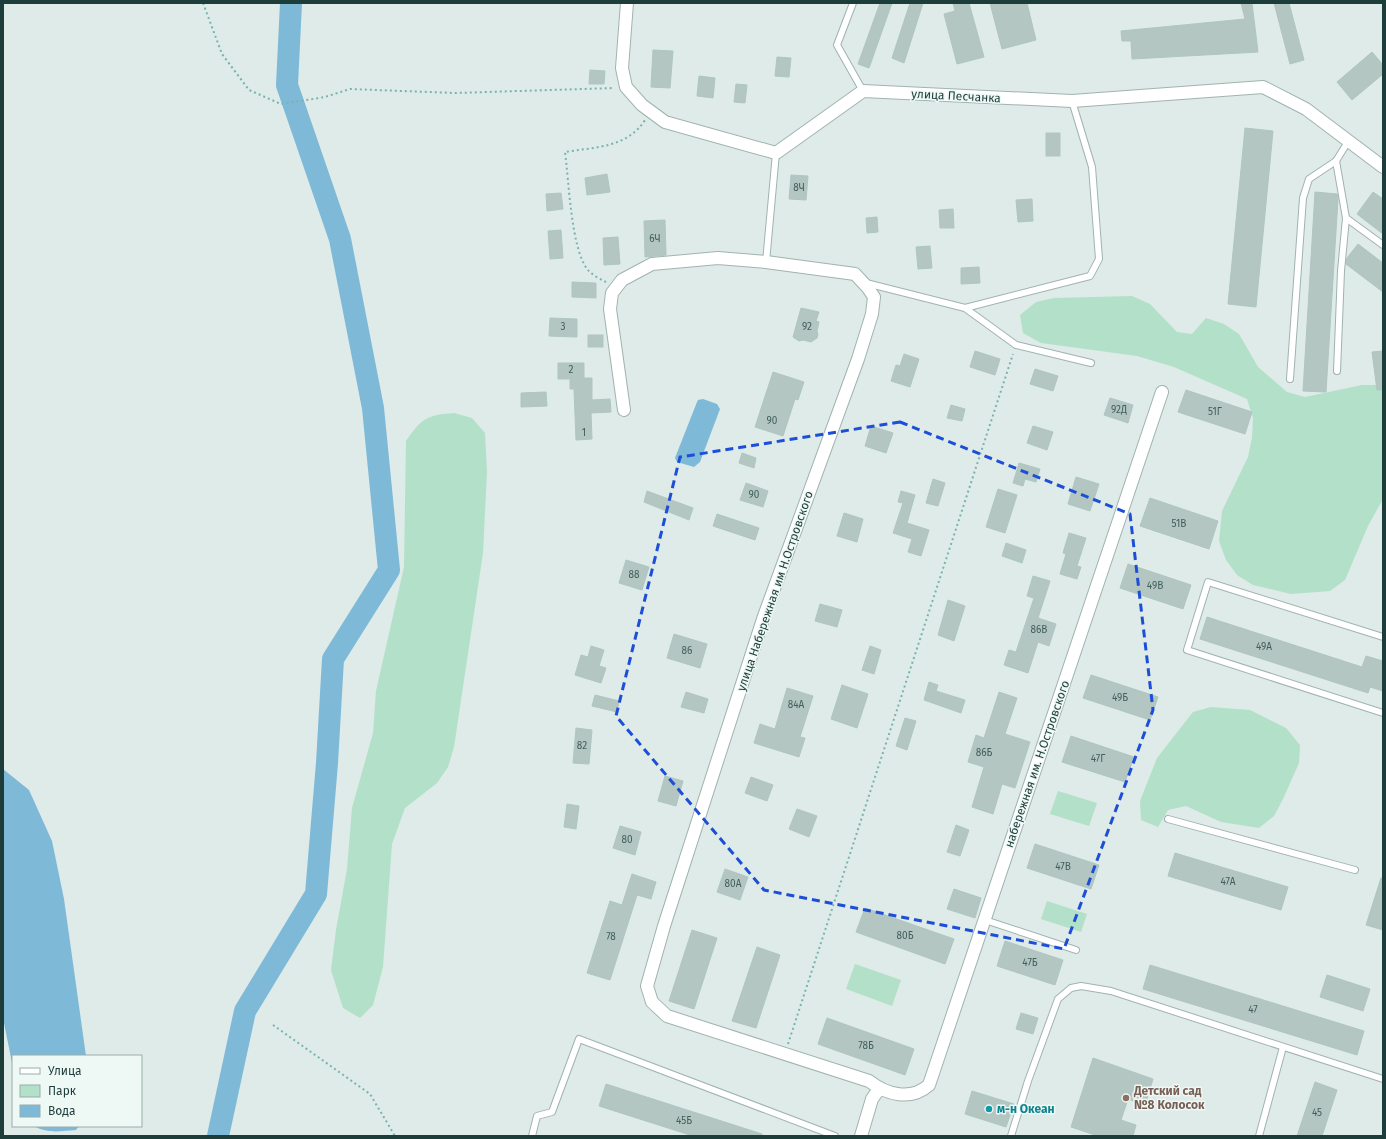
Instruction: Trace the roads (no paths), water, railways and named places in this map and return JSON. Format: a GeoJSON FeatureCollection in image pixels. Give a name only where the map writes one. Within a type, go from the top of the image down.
{"type":"FeatureCollection","features":[{"type":"Feature","properties":{"kind":"street"},"geometry":{"type":"LineString","coordinates":[[626,3],[622,68],[626,87],[642,105],[665,122],[776,153],[863,91]]}},
{"type":"Feature","properties":{"kind":"street","name":"улица Песчанка"},"geometry":{"type":"LineString","coordinates":[[863,91],[1072,101],[1263,87],[1306,109],[1383,167]]}},
{"type":"Feature","properties":{"kind":"street","name":"улица Набережная им Н.Островского"},"geometry":{"type":"LineString","coordinates":[[624,410],[610,309],[612,293],[622,280],[652,264],[718,258],[766,262],[855,274],[864,283],[874,297],[872,314],[858,360],[763,618],[664,926],[647,986],[652,1002]]}},
{"type":"Feature","properties":{"kind":"street","name":"набережная им. Н.Островского"},"geometry":{"type":"LineString","coordinates":[[652,1002],[667,1016],[869,1081],[879,1089],[909,1096],[921,1091],[929,1085],[1162,392]]}},
{"type":"Feature","properties":{"kind":"street"},"geometry":{"type":"LineString","coordinates":[[860,1136],[872,1099],[879,1089]]}},
{"type":"Feature","properties":{"kind":"lane"},"geometry":{"type":"LineString","coordinates":[[853,3],[837,45],[863,91]]}},
{"type":"Feature","properties":{"kind":"lane"},"geometry":{"type":"LineString","coordinates":[[965,308],[1090,276],[1099,259],[1092,167],[1072,101]]}},
{"type":"Feature","properties":{"kind":"lane"},"geometry":{"type":"LineString","coordinates":[[1290,380],[1303,198],[1309,179],[1336,161],[1349,140]]}},
{"type":"Feature","properties":{"kind":"lane"},"geometry":{"type":"LineString","coordinates":[[766,262],[776,153]]}},
{"type":"Feature","properties":{"kind":"lane"},"geometry":{"type":"LineString","coordinates":[[1336,161],[1346,218],[1341,271],[1337,371]]}},
{"type":"Feature","properties":{"kind":"lane"},"geometry":{"type":"LineString","coordinates":[[1346,218],[1383,245]]}},
{"type":"Feature","properties":{"kind":"lane"},"geometry":{"type":"LineString","coordinates":[[864,283],[965,308],[1016,345],[1091,363]]}},
{"type":"Feature","properties":{"kind":"lane"},"geometry":{"type":"LineString","coordinates":[[1383,637],[1208,582],[1187,650],[1383,713]]}},
{"type":"Feature","properties":{"kind":"lane"},"geometry":{"type":"LineString","coordinates":[[1168,819],[1355,870]]}},
{"type":"Feature","properties":{"kind":"lane"},"geometry":{"type":"LineString","coordinates":[[985,920],[1076,950]]}},
{"type":"Feature","properties":{"kind":"lane"},"geometry":{"type":"LineString","coordinates":[[1011,1136],[1028,1081],[1058,999],[1071,988],[1081,986],[1111,991],[1383,1080]]}},
{"type":"Feature","properties":{"kind":"lane"},"geometry":{"type":"LineString","coordinates":[[532,1136],[537,1116],[552,1112],[579,1039],[835,1136]]}},
{"type":"Feature","properties":{"kind":"lane"},"geometry":{"type":"LineString","coordinates":[[1259,1136],[1283,1047]]}},
{"type":"Feature","properties":{"kind":"water"},"geometry":{"type":"Polygon","coordinates":[[[703,399],[717,404],[720,409],[700,462],[694,467],[677,462],[675,458],[697,402],[698,400],[703,399]]]}},
{"type":"Feature","properties":{"kind":"water"},"geometry":{"type":"Polygon","coordinates":[[[3,769],[29,790],[52,841],[64,899],[86,1055],[12,1055],[12,1063],[3,1018],[3,769]]]}},
{"type":"Feature","properties":{"kind":"water"},"geometry":{"type":"Polygon","coordinates":[[[36,1127],[78,1127],[76,1130],[55,1131],[39,1129],[36,1127]]]}},
{"type":"Feature","properties":{"kind":"waterway"},"geometry":{"type":"LineString","coordinates":[[218,1136],[245,1011],[316,894],[327,763],[333,659],[389,570],[373,408],[340,239],[287,85],[291,3]]}},
{"type":"Feature","properties":{"kind":"place","name":"Детский сад №8 Колосок"},"geometry":{"type":"Point","coordinates":[1126,1098]}},
{"type":"Feature","properties":{"kind":"place","name":"м-н Океан"},"geometry":{"type":"Point","coordinates":[989,1109]}}]}
